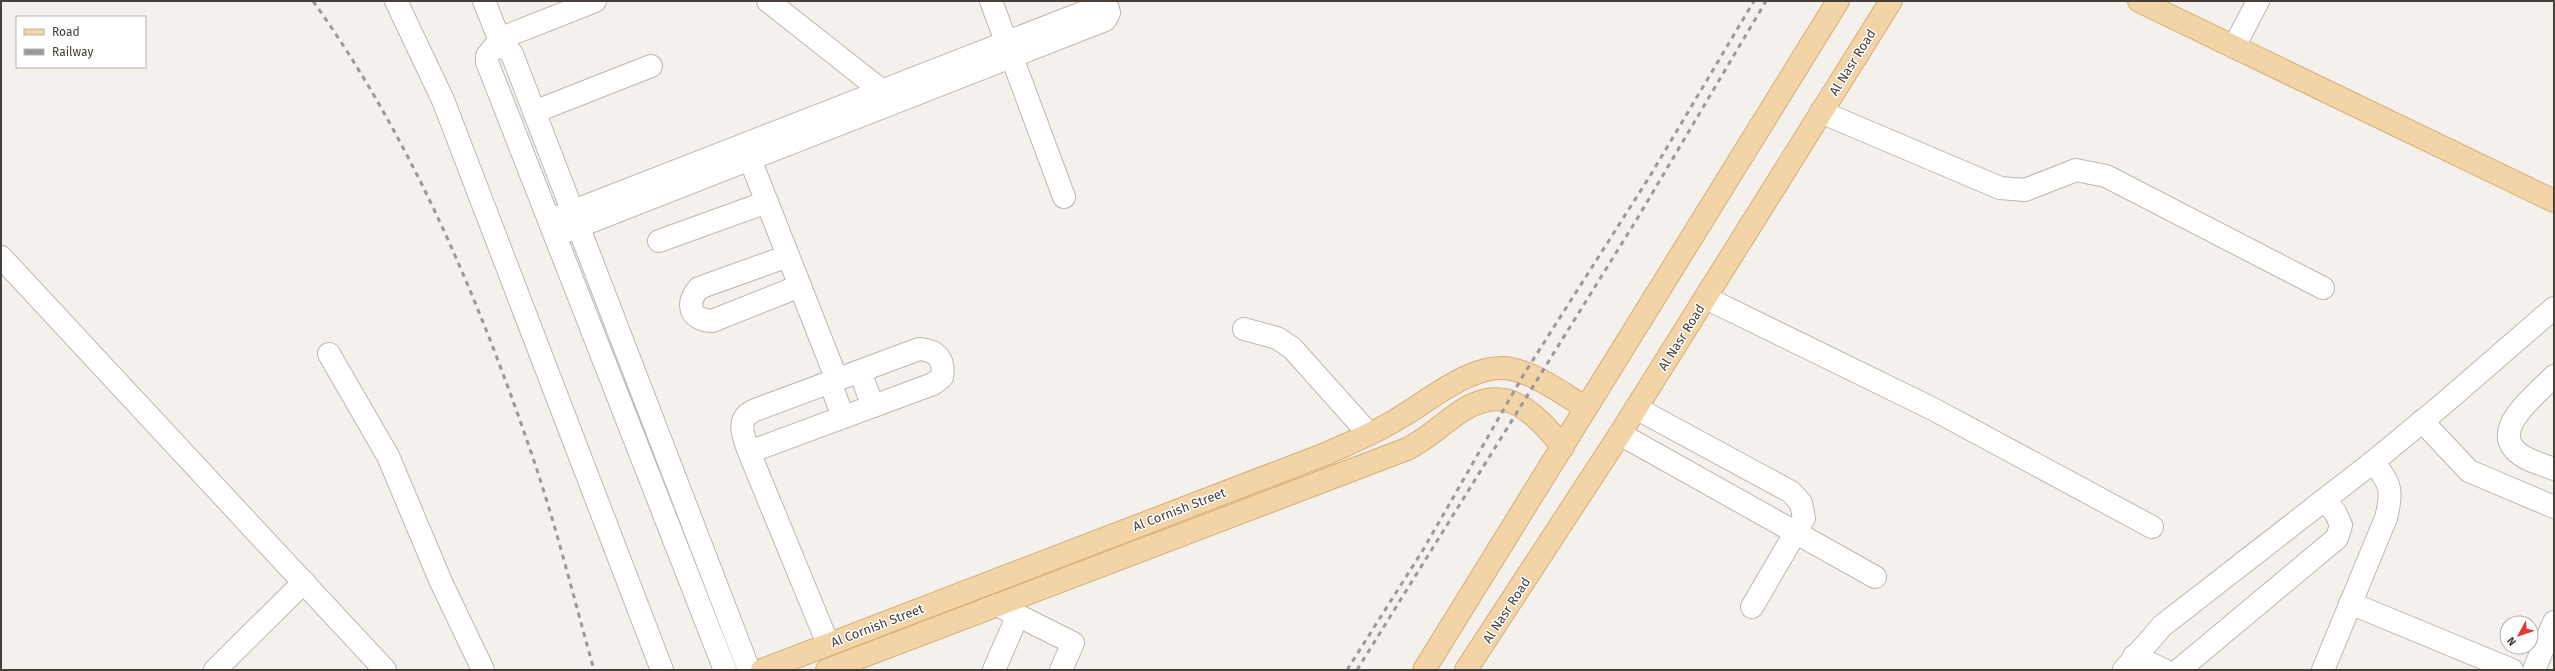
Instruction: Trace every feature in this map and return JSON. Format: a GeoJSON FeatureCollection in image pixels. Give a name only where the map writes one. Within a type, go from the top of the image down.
{"type":"FeatureCollection","features":[{"type":"Feature","properties":{"kind":"main road"},"geometry":{"type":"LineString","coordinates":[[1424,670],[1838,1]]}},
{"type":"Feature","properties":{"kind":"main road","name":"Al Nasr Road"},"geometry":{"type":"LineString","coordinates":[[1466,670],[1620,434],[1891,1]]}},
{"type":"Feature","properties":{"kind":"main road"},"geometry":{"type":"LineString","coordinates":[[2139,1],[2554,201]]}},
{"type":"Feature","properties":{"kind":"main road","name":"Al Cornish Street"},"geometry":{"type":"LineString","coordinates":[[762,670],[784,666],[828,644],[1328,453],[1398,419],[1456,383],[1494,368],[1519,371],[1586,408]]}},
{"type":"Feature","properties":{"kind":"main road","name":"Al Cornish Street"},"geometry":{"type":"LineString","coordinates":[[827,670],[1378,460],[1419,443],[1467,408],[1477,403],[1503,400],[1521,405],[1544,425],[1563,447]]}},
{"type":"Feature","properties":{"kind":"main road"},"geometry":{"type":"LineString","coordinates":[[1369,434],[1378,460]]}},
{"type":"Feature","properties":{"kind":"street"},"geometry":{"type":"LineString","coordinates":[[396,1],[443,100],[662,670]]}},
{"type":"Feature","properties":{"kind":"street"},"geometry":{"type":"LineString","coordinates":[[484,1],[501,43],[512,54],[749,670]]}},
{"type":"Feature","properties":{"kind":"street"},"geometry":{"type":"LineString","coordinates":[[596,1],[501,43],[490,50],[487,62],[725,670]]}},
{"type":"Feature","properties":{"kind":"street"},"geometry":{"type":"LineString","coordinates":[[768,1],[874,99]]}},
{"type":"Feature","properties":{"kind":"street"},"geometry":{"type":"LineString","coordinates":[[990,1],[1064,197]]}},
{"type":"Feature","properties":{"kind":"street"},"geometry":{"type":"LineString","coordinates":[[2234,47],[2258,1]]}},
{"type":"Feature","properties":{"kind":"street"},"geometry":{"type":"LineString","coordinates":[[552,228],[746,155],[874,99],[1009,49]]}},
{"type":"Feature","properties":{"kind":"street"},"geometry":{"type":"LineString","coordinates":[[534,112],[651,66]]}},
{"type":"Feature","properties":{"kind":"street"},"geometry":{"type":"LineString","coordinates":[[1821,112],[2000,188],[2025,190],[2076,170],[2106,176],[2323,288]]}},
{"type":"Feature","properties":{"kind":"street"},"geometry":{"type":"LineString","coordinates":[[746,155],[767,202],[800,286],[834,381],[843,417]]}},
{"type":"Feature","properties":{"kind":"street"},"geometry":{"type":"LineString","coordinates":[[659,241],[767,202]]}},
{"type":"Feature","properties":{"kind":"street"},"geometry":{"type":"LineString","coordinates":[[788,256],[699,288],[692,296],[691,305],[694,314],[702,320],[712,321],[800,286]]}},
{"type":"Feature","properties":{"kind":"street"},"geometry":{"type":"LineString","coordinates":[[1,257],[385,670]]}},
{"type":"Feature","properties":{"kind":"street"},"geometry":{"type":"LineString","coordinates":[[1706,298],[1933,409],[2152,527]]}},
{"type":"Feature","properties":{"kind":"street"},"geometry":{"type":"LineString","coordinates":[[2129,663],[2162,626],[2373,462],[2554,308]]}},
{"type":"Feature","properties":{"kind":"street"},"geometry":{"type":"LineString","coordinates":[[1244,329],[1277,338],[1292,348],[1369,434]]}},
{"type":"Feature","properties":{"kind":"street"},"geometry":{"type":"LineString","coordinates":[[749,452],[934,384],[942,377],[944,366],[939,356],[930,350],[919,349],[749,413],[741,424],[741,431],[749,452],[828,644]]}},
{"type":"Feature","properties":{"kind":"street"},"geometry":{"type":"LineString","coordinates":[[329,354],[388,456],[441,582],[483,670]]}},
{"type":"Feature","properties":{"kind":"street"},"geometry":{"type":"LineString","coordinates":[[860,372],[872,406]]}},
{"type":"Feature","properties":{"kind":"street"},"geometry":{"type":"LineString","coordinates":[[2554,376],[2510,422],[2508,437],[2514,450],[2526,458],[2554,470]]}},
{"type":"Feature","properties":{"kind":"street"},"geometry":{"type":"LineString","coordinates":[[1636,408],[1791,492],[1802,503],[1804,518],[1752,608]]}},
{"type":"Feature","properties":{"kind":"street"},"geometry":{"type":"LineString","coordinates":[[2422,421],[2469,471],[2554,507]]}},
{"type":"Feature","properties":{"kind":"street"},"geometry":{"type":"LineString","coordinates":[[1620,434],[1875,577]]}},
{"type":"Feature","properties":{"kind":"street"},"geometry":{"type":"LineString","coordinates":[[2513,490],[2526,458]]}},
{"type":"Feature","properties":{"kind":"street"},"geometry":{"type":"LineString","coordinates":[[2323,670],[2386,518],[2391,498],[2387,478],[2373,462]]}},
{"type":"Feature","properties":{"kind":"street"},"geometry":{"type":"LineString","coordinates":[[648,473],[670,464]]}},
{"type":"Feature","properties":{"kind":"street"},"geometry":{"type":"LineString","coordinates":[[2179,670],[2337,538],[2341,524],[2335,512],[2324,500]]}},
{"type":"Feature","properties":{"kind":"street"},"geometry":{"type":"LineString","coordinates":[[693,589],[714,581]]}},
{"type":"Feature","properties":{"kind":"street"},"geometry":{"type":"LineString","coordinates":[[215,670],[304,582]]}},
{"type":"Feature","properties":{"kind":"street"},"geometry":{"type":"LineString","coordinates":[[2350,603],[2512,670]]}},
{"type":"Feature","properties":{"kind":"street"},"geometry":{"type":"LineString","coordinates":[[997,605],[1073,643],[1061,670]]}},
{"type":"Feature","properties":{"kind":"street"},"geometry":{"type":"LineString","coordinates":[[994,670],[1018,615]]}},
{"type":"Feature","properties":{"kind":"street"},"geometry":{"type":"LineString","coordinates":[[2534,670],[2554,622]]}},
{"type":"Feature","properties":{"kind":"street"},"geometry":{"type":"LineString","coordinates":[[2129,663],[2164,670]]}},
{"type":"Feature","properties":{"kind":"railway"},"geometry":{"type":"LineString","coordinates":[[313,1],[348,53],[381,108],[411,163],[465,278],[489,337],[541,481],[594,670]]}},
{"type":"Feature","properties":{"kind":"railway"},"geometry":{"type":"LineString","coordinates":[[1347,670],[1423,550],[1524,374],[1650,176],[1754,1]]}},
{"type":"Feature","properties":{"kind":"railway"},"geometry":{"type":"LineString","coordinates":[[1357,670],[1637,219],[1766,1]]}}]}
